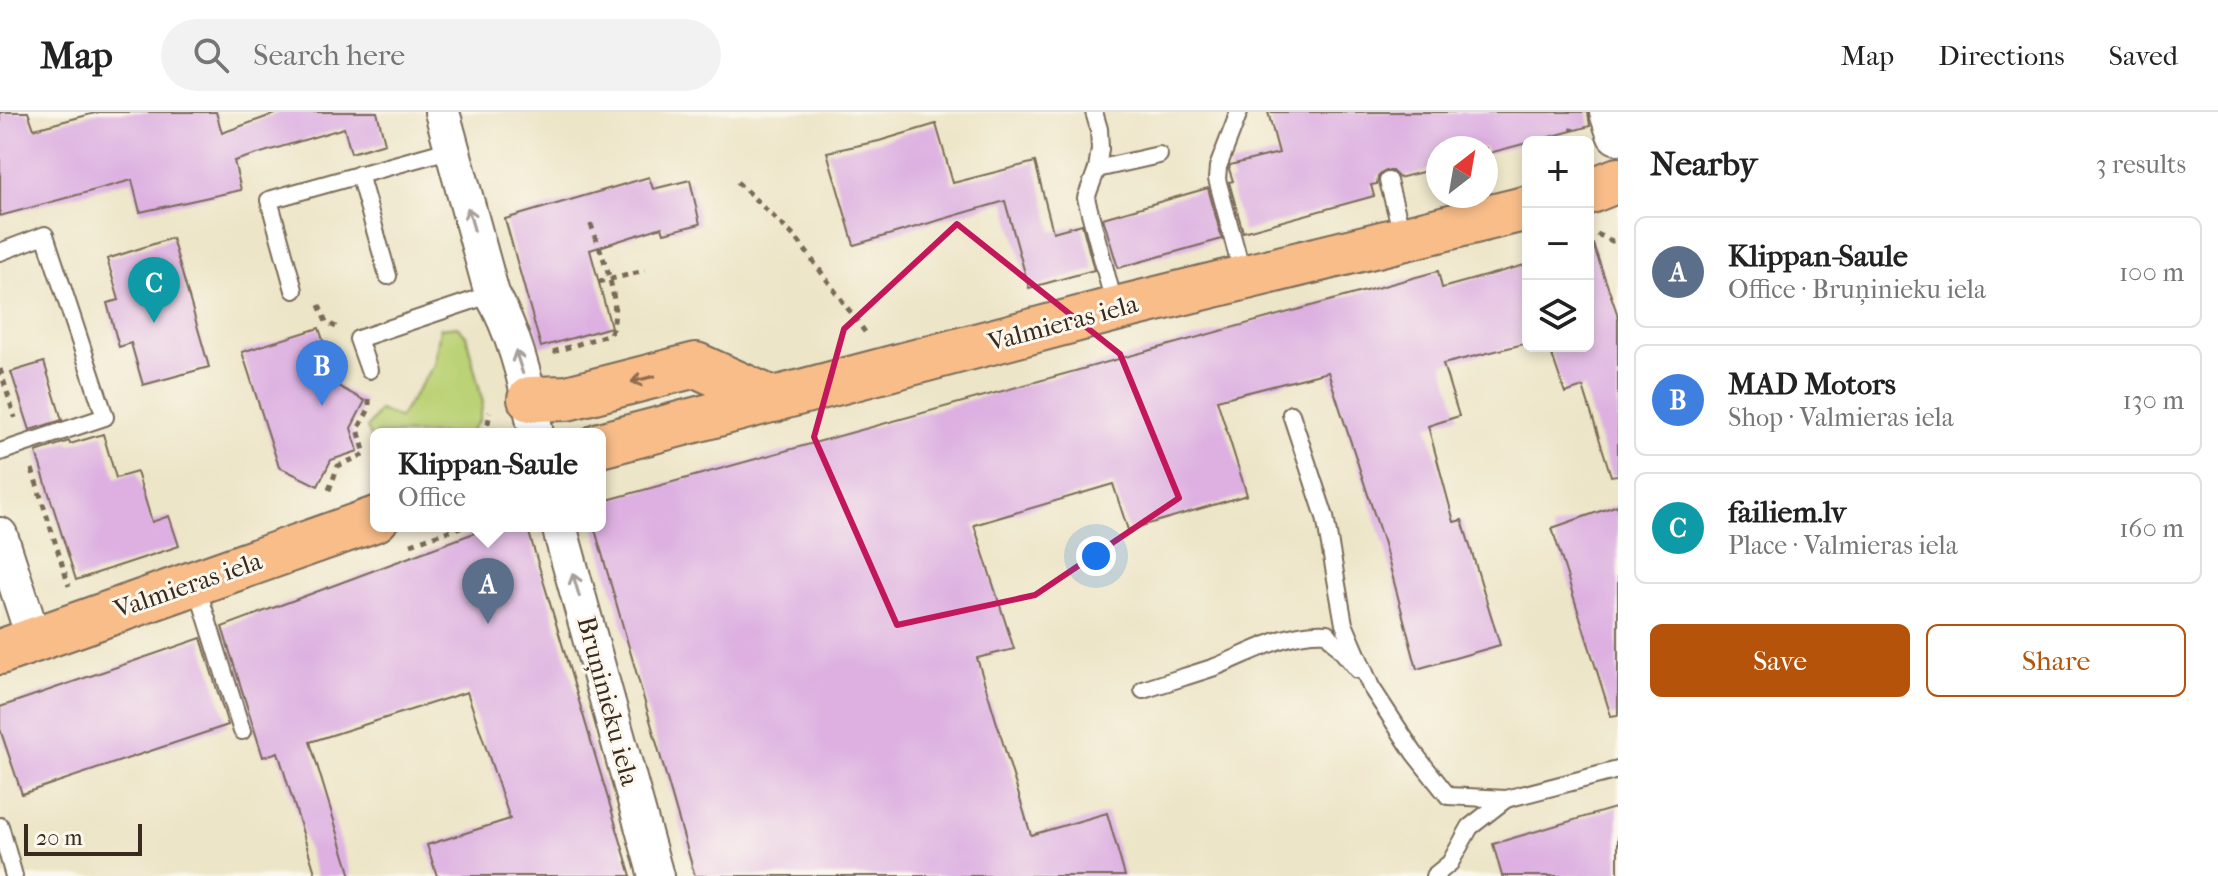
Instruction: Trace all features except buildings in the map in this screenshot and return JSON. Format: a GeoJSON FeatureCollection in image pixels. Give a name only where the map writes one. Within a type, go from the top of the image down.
{"type":"FeatureCollection","features":[{"type":"Feature","properties":{"kind":"main road"},"geometry":{"type":"LineString","coordinates":[[1594,190],[1618,180]]}},
{"type":"Feature","properties":{"kind":"main road","name":"Valmieras iela"},"geometry":{"type":"LineString","coordinates":[[606,443],[1116,309],[1522,209]]}},
{"type":"Feature","properties":{"kind":"main road"},"geometry":{"type":"LineString","coordinates":[[533,416],[567,398],[696,365],[774,400]]}},
{"type":"Feature","properties":{"kind":"main road","name":"Valmieras iela"},"geometry":{"type":"LineString","coordinates":[[17,646],[370,521]]}},
{"type":"Feature","properties":{"kind":"street"},"geometry":{"type":"LineString","coordinates":[[442,112],[492,294],[502,311],[533,416]]}},
{"type":"Feature","properties":{"kind":"street"},"geometry":{"type":"LineString","coordinates":[[1611,112],[1618,133]]}},
{"type":"Feature","properties":{"kind":"street","name":"Bruņinieku iela"},"geometry":{"type":"LineString","coordinates":[[561,532],[656,876]]}},
{"type":"Feature","properties":{"kind":"street"},"geometry":{"type":"LineString","coordinates":[[0,535],[17,646]]}},
{"type":"Feature","properties":{"kind":"lane"},"geometry":{"type":"LineString","coordinates":[[1094,112],[1099,129],[1097,169],[1086,198],[1116,309]]}},
{"type":"Feature","properties":{"kind":"lane"},"geometry":{"type":"LineString","coordinates":[[1239,112],[1218,167],[1217,179],[1243,277]]}},
{"type":"Feature","properties":{"kind":"lane"},"geometry":{"type":"LineString","coordinates":[[294,290],[269,200],[452,149]]}},
{"type":"Feature","properties":{"kind":"lane"},"geometry":{"type":"LineString","coordinates":[[1097,169],[1159,155]]}},
{"type":"Feature","properties":{"kind":"lane"},"geometry":{"type":"LineString","coordinates":[[359,174],[388,276]]}},
{"type":"Feature","properties":{"kind":"lane"},"geometry":{"type":"LineString","coordinates":[[1388,181],[1403,238]]}},
{"type":"Feature","properties":{"kind":"lane"},"geometry":{"type":"LineString","coordinates":[[0,252],[45,235],[105,417],[0,452]]}},
{"type":"Feature","properties":{"kind":"lane"},"geometry":{"type":"LineString","coordinates":[[369,370],[358,339],[492,294]]}},
{"type":"Feature","properties":{"kind":"lane"},"geometry":{"type":"LineString","coordinates":[[1291,414],[1325,517],[1344,624],[1371,687]]}},
{"type":"Feature","properties":{"kind":"lane"},"geometry":{"type":"LineString","coordinates":[[195,583],[242,731]]}},
{"type":"Feature","properties":{"kind":"lane"},"geometry":{"type":"LineString","coordinates":[[1143,690],[1308,631],[1327,633],[1371,687],[1414,753],[1448,796],[1506,799],[1618,770]]}},
{"type":"Feature","properties":{"kind":"lane"},"geometry":{"type":"LineString","coordinates":[[1434,876],[1450,863],[1470,827],[1506,799]]}},
{"type":"Feature","properties":{"kind":"lane"},"geometry":{"type":"LineString","coordinates":[[0,826],[14,876]]}},
{"type":"Feature","properties":{"kind":"path"},"geometry":{"type":"LineString","coordinates":[[737,182],[797,239],[871,339]]}},
{"type":"Feature","properties":{"kind":"path"},"geometry":{"type":"LineString","coordinates":[[551,352],[610,334],[616,321],[609,278],[589,219]]}},
{"type":"Feature","properties":{"kind":"path"},"geometry":{"type":"LineString","coordinates":[[1594,234],[1618,240]]}},
{"type":"Feature","properties":{"kind":"path"},"geometry":{"type":"LineString","coordinates":[[598,282],[645,271]]}},
{"type":"Feature","properties":{"kind":"path"},"geometry":{"type":"LineString","coordinates":[[294,290],[315,296],[326,322],[358,339]]}},
{"type":"Feature","properties":{"kind":"path"},"geometry":{"type":"LineString","coordinates":[[0,369],[69,588]]}},
{"type":"Feature","properties":{"kind":"path"},"geometry":{"type":"LineString","coordinates":[[326,498],[338,466],[365,454],[358,429],[369,409],[369,370]]}},
{"type":"Feature","properties":{"kind":"path"},"geometry":{"type":"LineString","coordinates":[[324,475],[333,479]]}},
{"type":"Feature","properties":{"kind":"highlighted area"},"geometry":{"type":"Polygon","coordinates":[[[957,224],[1120,354],[1179,498],[1035,595],[897,625],[814,437],[844,329],[957,224]]]}},
{"type":"Feature","properties":{"kind":"green space"},"geometry":{"type":"Polygon","coordinates":[[[457,326],[466,335],[483,403],[479,421],[473,428],[370,428],[370,436],[367,428],[379,410],[399,418],[434,365],[440,328],[457,326]]]}},
{"type":"Feature","properties":{"kind":"place","name":"failiem.lv"},"geometry":{"type":"Point","coordinates":[154,323]}},
{"type":"Feature","properties":{"kind":"place","name":"MAD Motors"},"geometry":{"type":"Point","coordinates":[322,406]}},
{"type":"Feature","properties":{"kind":"place","name":"Klippan-Saule"},"geometry":{"type":"Point","coordinates":[488,624]}}]}
